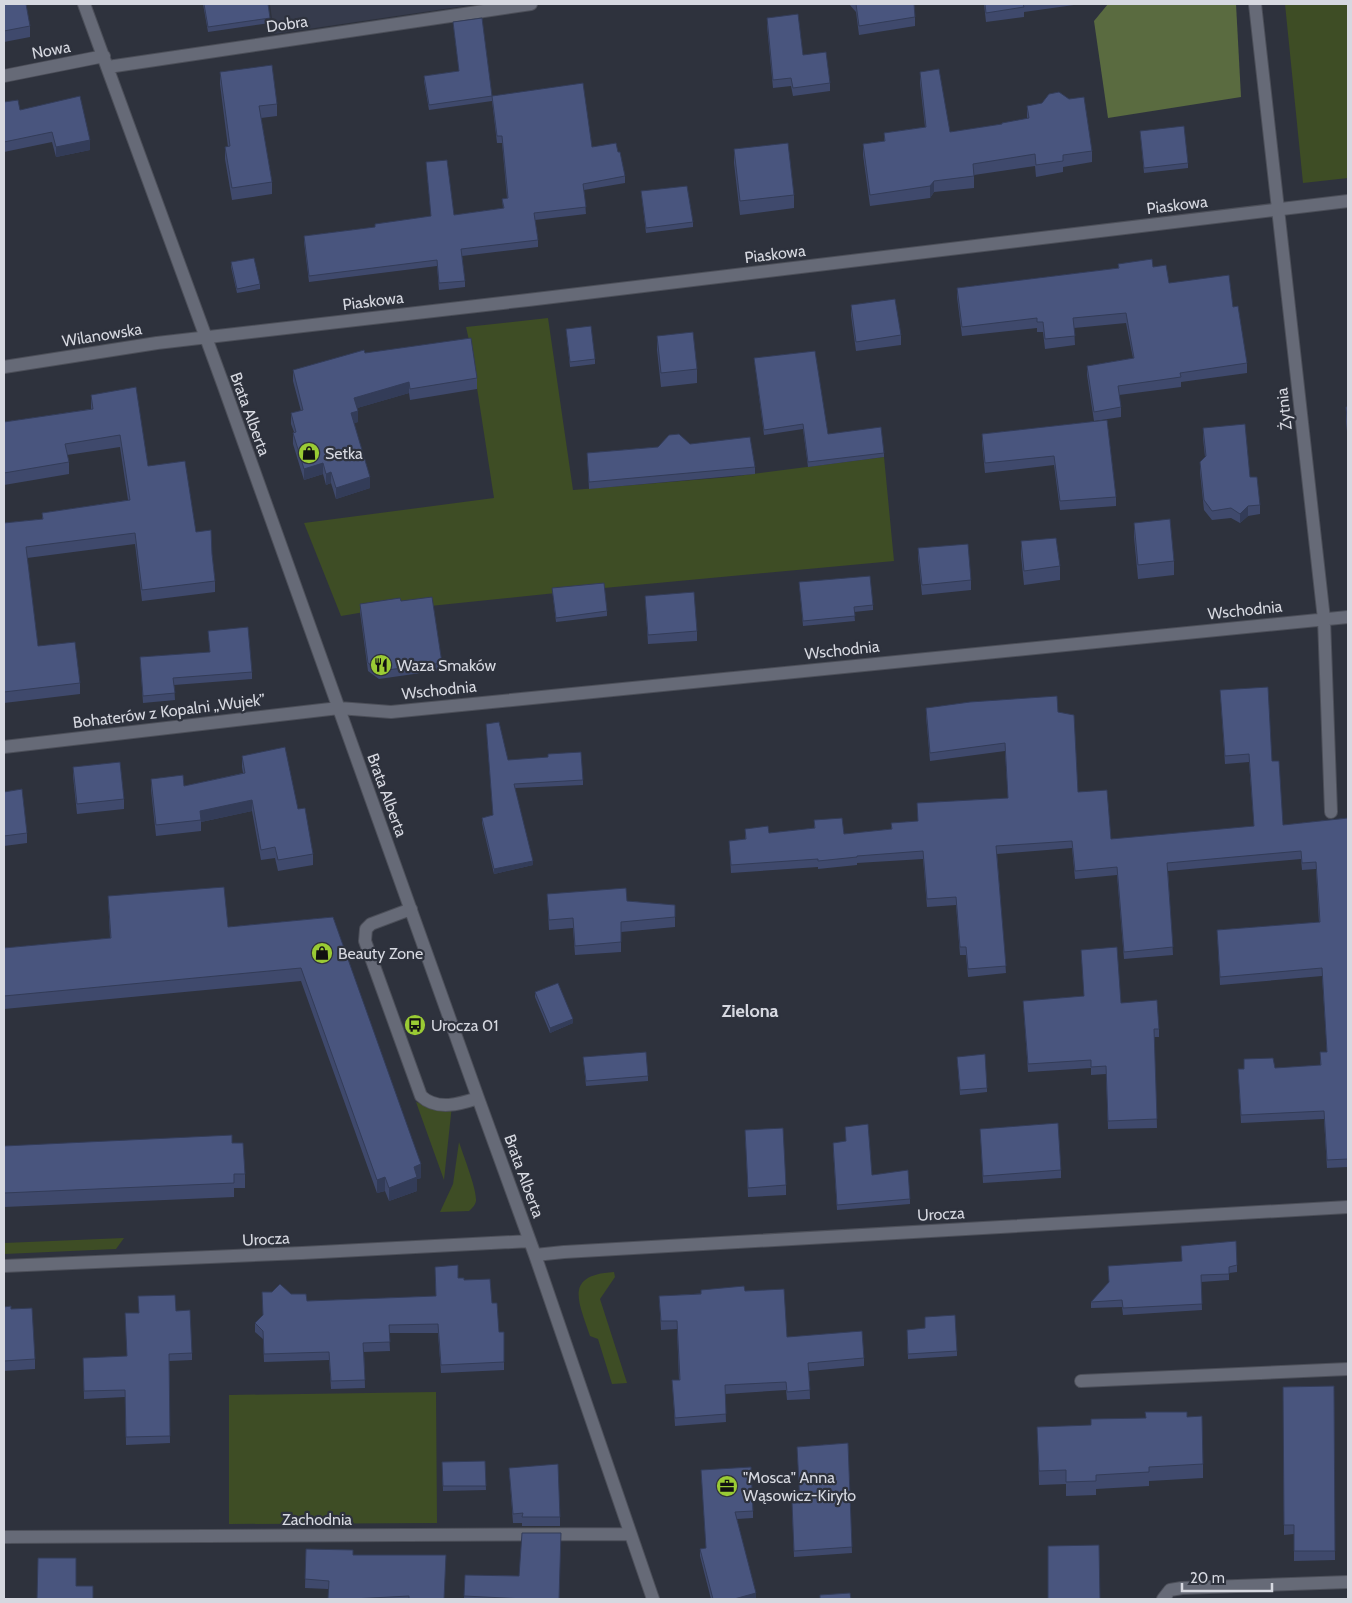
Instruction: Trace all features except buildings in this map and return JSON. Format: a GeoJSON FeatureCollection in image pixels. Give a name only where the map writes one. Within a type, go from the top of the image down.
{"type":"FeatureCollection","features":[{"type":"Feature","properties":{"kind":"street","name":"Brata Alberta"},"geometry":{"type":"LineString","coordinates":[[84,4],[530,1240],[653,1599]]}},
{"type":"Feature","properties":{"kind":"street","name":"Dobra"},"geometry":{"type":"LineString","coordinates":[[106,62],[531,4]]}},
{"type":"Feature","properties":{"kind":"street","name":"Żytnia"},"geometry":{"type":"LineString","coordinates":[[1256,4],[1324,619],[1332,812]]}},
{"type":"Feature","properties":{"kind":"street","name":"Nowa"},"geometry":{"type":"LineString","coordinates":[[4,76],[106,62]]}},
{"type":"Feature","properties":{"kind":"street","name":"Piaskowa"},"geometry":{"type":"LineString","coordinates":[[205,337],[528,300],[1348,200]]}},
{"type":"Feature","properties":{"kind":"street","name":"Wilanowska"},"geometry":{"type":"LineString","coordinates":[[4,367],[205,337]]}},
{"type":"Feature","properties":{"kind":"street","name":"Wschodnia"},"geometry":{"type":"LineString","coordinates":[[339,708],[401,711],[1348,617]]}},
{"type":"Feature","properties":{"kind":"street","name":"Bohaterów z Kopalni „Wujek”"},"geometry":{"type":"LineString","coordinates":[[4,747],[339,708]]}},
{"type":"Feature","properties":{"kind":"street"},"geometry":{"type":"LineString","coordinates":[[411,909],[371,924],[366,929],[366,941],[421,1096],[428,1101],[450,1106],[478,1098]]}},
{"type":"Feature","properties":{"kind":"street","name":"Urocza"},"geometry":{"type":"LineString","coordinates":[[535,1255],[574,1251],[1348,1207]]}},
{"type":"Feature","properties":{"kind":"street","name":"Urocza"},"geometry":{"type":"LineString","coordinates":[[4,1266],[312,1253],[530,1240]]}},
{"type":"Feature","properties":{"kind":"street"},"geometry":{"type":"LineString","coordinates":[[1081,1381],[1348,1369]]}},
{"type":"Feature","properties":{"kind":"street","name":"Zachodnia"},"geometry":{"type":"LineString","coordinates":[[4,1537],[630,1534]]}},
{"type":"Feature","properties":{"kind":"street"},"geometry":{"type":"LineString","coordinates":[[1163,1599],[1170,1590],[1182,1588],[1348,1582]]}},
{"type":"Feature","properties":{"kind":"shaded area"},"geometry":{"type":"Polygon","coordinates":[[[270,4],[478,4],[274,34],[270,4]]]}},
{"type":"Feature","properties":{"kind":"green space"},"geometry":{"type":"Polygon","coordinates":[[[1108,4],[1236,4],[1241,97],[1108,118],[1094,21],[1108,4]]]}},
{"type":"Feature","properties":{"kind":"green space"},"geometry":{"type":"Polygon","coordinates":[[[1285,4],[1348,4],[1348,178],[1303,183],[1285,4]]]}},
{"type":"Feature","properties":{"kind":"green space"},"geometry":{"type":"Polygon","coordinates":[[[548,318],[573,490],[730,477],[884,457],[894,561],[401,609],[400,606],[341,616],[304,523],[494,498],[466,327],[548,318]]]}},
{"type":"Feature","properties":{"kind":"green space"},"geometry":{"type":"Polygon","coordinates":[[[416,1102],[426,1105],[452,1105],[444,1180],[416,1102]]]}},
{"type":"Feature","properties":{"kind":"green space"},"geometry":{"type":"Polygon","coordinates":[[[459,1142],[476,1196],[476,1203],[469,1211],[440,1212],[453,1184],[459,1142]]]}},
{"type":"Feature","properties":{"kind":"green space"},"geometry":{"type":"Polygon","coordinates":[[[124,1238],[116,1249],[4,1254],[4,1243],[124,1238]]]}},
{"type":"Feature","properties":{"kind":"green space"},"geometry":{"type":"Polygon","coordinates":[[[614,1272],[615,1277],[600,1299],[627,1383],[612,1384],[598,1339],[590,1336],[579,1302],[579,1292],[581,1285],[587,1278],[598,1274],[614,1272]]]}},
{"type":"Feature","properties":{"kind":"green space"},"geometry":{"type":"Polygon","coordinates":[[[436,1392],[437,1523],[229,1524],[229,1395],[436,1392]]]}},
{"type":"Feature","properties":{"kind":"place","name":"Setka"},"geometry":{"type":"Point","coordinates":[309,453]}},
{"type":"Feature","properties":{"kind":"place","name":"Waza Smaków"},"geometry":{"type":"Point","coordinates":[381,665]}},
{"type":"Feature","properties":{"kind":"place","name":"Beauty Zone"},"geometry":{"type":"Point","coordinates":[322,953]}},
{"type":"Feature","properties":{"kind":"place","name":"Urocza 01"},"geometry":{"type":"Point","coordinates":[415,1025]}},
{"type":"Feature","properties":{"kind":"place","name":"\"Mosca\" Anna Wąsowicz-Kiryło"},"geometry":{"type":"Point","coordinates":[727,1486]}},
{"type":"Feature","properties":{"kind":"district","name":"Zielona"},"geometry":{"type":"Point","coordinates":[750,1011]}}]}
